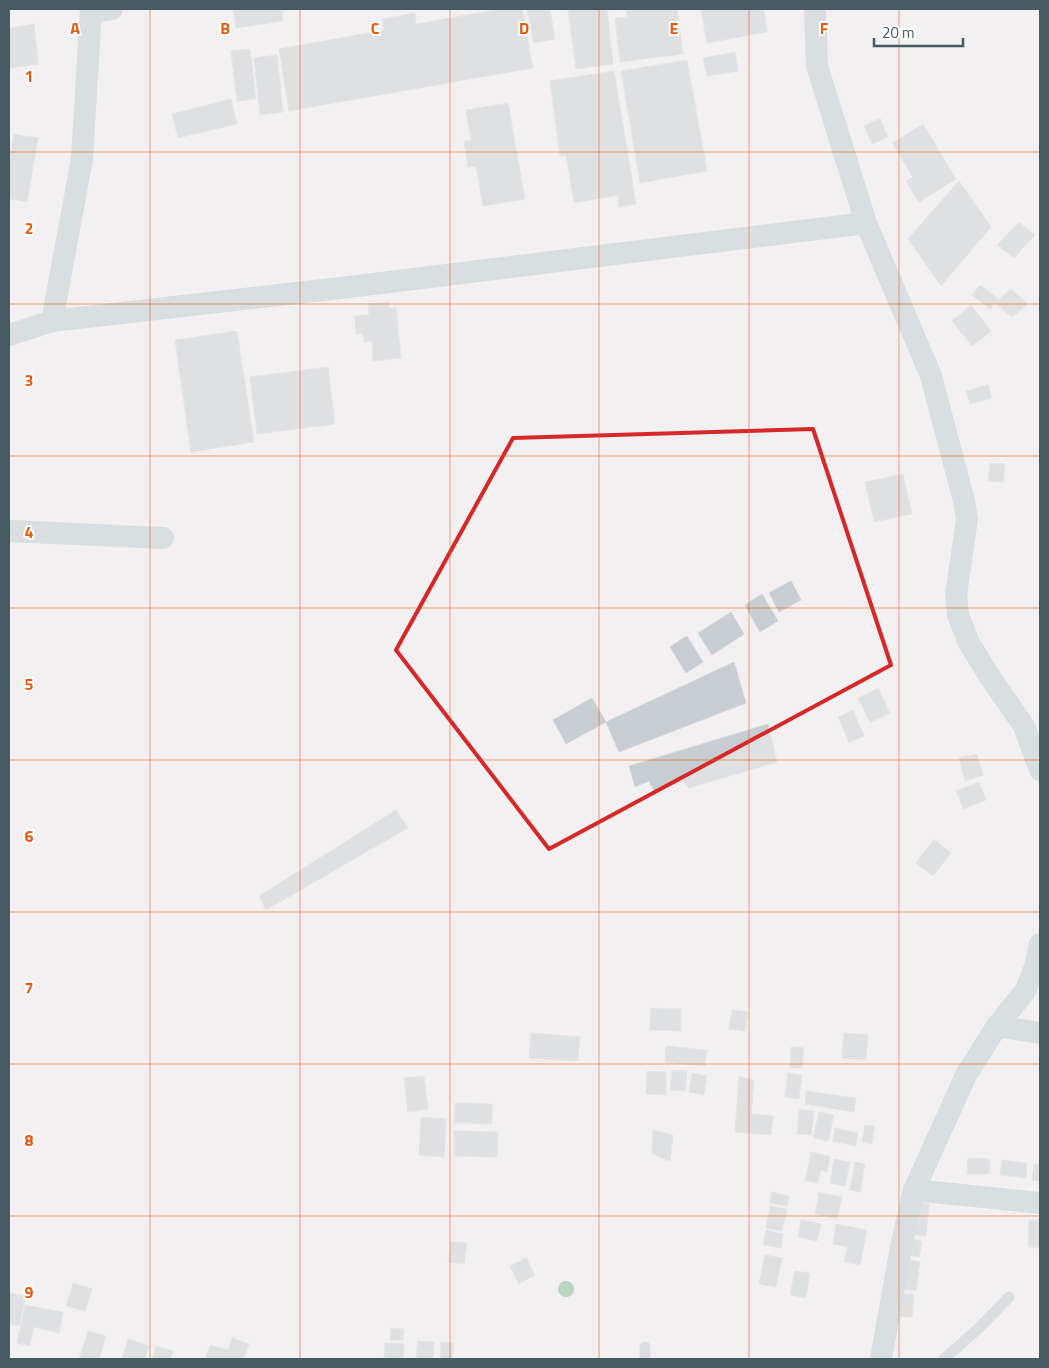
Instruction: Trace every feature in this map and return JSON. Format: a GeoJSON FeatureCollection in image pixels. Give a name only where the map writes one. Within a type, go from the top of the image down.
{"type":"FeatureCollection","features":[{"type":"Feature","properties":{"kind":"street"},"geometry":{"type":"LineString","coordinates":[[815,9],[818,66],[866,222],[931,376],[964,501],[967,519],[956,595],[958,615],[969,642],[992,680],[1024,726],[1040,770]]}},
{"type":"Feature","properties":{"kind":"street"},"geometry":{"type":"LineString","coordinates":[[52,322],[82,159],[98,10]]}},
{"type":"Feature","properties":{"kind":"street"},"geometry":{"type":"LineString","coordinates":[[9,335],[52,322],[866,222]]}},
{"type":"Feature","properties":{"kind":"street"},"geometry":{"type":"LineString","coordinates":[[9,531],[162,538]]}},
{"type":"Feature","properties":{"kind":"street"},"geometry":{"type":"LineString","coordinates":[[881,1359],[914,1190],[966,1075],[997,1026],[1026,990],[1035,967],[1040,944]]}},
{"type":"Feature","properties":{"kind":"street"},"geometry":{"type":"LineString","coordinates":[[997,1026],[1040,1033]]}},
{"type":"Feature","properties":{"kind":"street"},"geometry":{"type":"LineString","coordinates":[[914,1190],[1040,1203]]}},
{"type":"Feature","properties":{"kind":"lane"},"geometry":{"type":"LineString","coordinates":[[944,1359],[980,1327],[1009,1297]]}},
{"type":"Feature","properties":{"kind":"lane"},"geometry":{"type":"LineString","coordinates":[[644,1359],[645,1347]]}},
{"type":"Feature","properties":{"kind":"highlighted area"},"geometry":{"type":"Polygon","coordinates":[[[813,429],[891,665],[549,849],[396,650],[513,438],[813,429]]]}},
{"type":"Feature","properties":{"kind":"building"},"geometry":{"type":"Polygon","coordinates":[[[233,9],[282,9],[283,21],[236,28],[233,9]]]}},
{"type":"Feature","properties":{"kind":"building"},"geometry":{"type":"Polygon","coordinates":[[[501,9],[522,9],[533,68],[289,111],[279,49],[384,30],[382,19],[415,13],[416,24],[501,9]]]}},
{"type":"Feature","properties":{"kind":"building"},"geometry":{"type":"Polygon","coordinates":[[[527,9],[550,9],[555,39],[534,43],[527,9]]]}},
{"type":"Feature","properties":{"kind":"building"},"geometry":{"type":"Polygon","coordinates":[[[568,9],[607,9],[613,64],[576,69],[568,9]]]}},
{"type":"Feature","properties":{"kind":"building"},"geometry":{"type":"Polygon","coordinates":[[[626,9],[677,9],[683,54],[620,62],[615,18],[627,17],[626,9]]]}},
{"type":"Feature","properties":{"kind":"building"},"geometry":{"type":"Polygon","coordinates":[[[701,9],[764,9],[767,32],[707,43],[701,9]]]}},
{"type":"Feature","properties":{"kind":"building"},"geometry":{"type":"Polygon","coordinates":[[[34,24],[38,64],[9,68],[9,28],[34,24]]]}},
{"type":"Feature","properties":{"kind":"building"},"geometry":{"type":"Polygon","coordinates":[[[250,49],[256,99],[237,101],[231,51],[250,49]]]}},
{"type":"Feature","properties":{"kind":"building"},"geometry":{"type":"Polygon","coordinates":[[[735,52],[738,71],[707,76],[703,58],[735,52]]]}},
{"type":"Feature","properties":{"kind":"building"},"geometry":{"type":"Polygon","coordinates":[[[277,55],[283,112],[260,115],[254,58],[277,55]]]}},
{"type":"Feature","properties":{"kind":"building"},"geometry":{"type":"Polygon","coordinates":[[[687,60],[707,171],[640,183],[621,71],[687,60]]]}},
{"type":"Feature","properties":{"kind":"building"},"geometry":{"type":"Polygon","coordinates":[[[614,71],[636,204],[619,207],[618,195],[574,203],[566,155],[560,156],[550,81],[614,71]]]}},
{"type":"Feature","properties":{"kind":"building"},"geometry":{"type":"Polygon","coordinates":[[[231,99],[237,124],[178,138],[172,114],[231,99]]]}},
{"type":"Feature","properties":{"kind":"building"},"geometry":{"type":"Polygon","coordinates":[[[508,103],[525,199],[483,206],[476,166],[468,167],[464,141],[471,140],[466,110],[508,103]]]}},
{"type":"Feature","properties":{"kind":"building"},"geometry":{"type":"Polygon","coordinates":[[[880,118],[888,137],[872,144],[864,126],[880,118]]]}},
{"type":"Feature","properties":{"kind":"building"},"geometry":{"type":"Polygon","coordinates":[[[923,124],[956,179],[919,202],[906,181],[913,177],[892,143],[923,124]]]}},
{"type":"Feature","properties":{"kind":"building"},"geometry":{"type":"Polygon","coordinates":[[[14,134],[38,138],[27,202],[9,199],[9,160],[14,134]]]}},
{"type":"Feature","properties":{"kind":"building"},"geometry":{"type":"Polygon","coordinates":[[[959,181],[991,227],[941,286],[908,239],[959,181]]]}},
{"type":"Feature","properties":{"kind":"building"},"geometry":{"type":"Polygon","coordinates":[[[1019,222],[1035,235],[1014,258],[997,245],[1019,222]]]}},
{"type":"Feature","properties":{"kind":"building"},"geometry":{"type":"Polygon","coordinates":[[[980,285],[998,299],[990,309],[972,295],[980,285]]]}},
{"type":"Feature","properties":{"kind":"building"},"geometry":{"type":"Polygon","coordinates":[[[1011,289],[1028,304],[1012,317],[995,303],[1011,289]]]}},
{"type":"Feature","properties":{"kind":"building"},"geometry":{"type":"Polygon","coordinates":[[[389,302],[388,308],[396,308],[401,358],[373,361],[372,341],[364,342],[363,333],[356,334],[355,316],[369,315],[368,304],[389,302]]]}},
{"type":"Feature","properties":{"kind":"building"},"geometry":{"type":"Polygon","coordinates":[[[971,305],[991,331],[972,346],[952,321],[971,305]]]}},
{"type":"Feature","properties":{"kind":"building"},"geometry":{"type":"Polygon","coordinates":[[[237,331],[254,442],[191,452],[175,340],[237,331]]]}},
{"type":"Feature","properties":{"kind":"building"},"geometry":{"type":"Polygon","coordinates":[[[328,367],[335,424],[257,434],[250,377],[328,367]]]}},
{"type":"Feature","properties":{"kind":"building"},"geometry":{"type":"Polygon","coordinates":[[[988,385],[992,398],[970,404],[966,391],[988,385]]]}},
{"type":"Feature","properties":{"kind":"building"},"geometry":{"type":"Polygon","coordinates":[[[990,463],[1005,464],[1003,482],[988,481],[990,463]]]}},
{"type":"Feature","properties":{"kind":"building"},"geometry":{"type":"Polygon","coordinates":[[[903,474],[912,514],[874,522],[865,482],[903,474]]]}},
{"type":"Feature","properties":{"kind":"building"},"geometry":{"type":"Polygon","coordinates":[[[791,581],[801,600],[779,612],[769,593],[791,581]]]}},
{"type":"Feature","properties":{"kind":"building"},"geometry":{"type":"Polygon","coordinates":[[[762,594],[778,621],[760,632],[745,605],[762,594]]]}},
{"type":"Feature","properties":{"kind":"building"},"geometry":{"type":"Polygon","coordinates":[[[731,612],[744,634],[712,655],[698,633],[731,612]]]}},
{"type":"Feature","properties":{"kind":"building"},"geometry":{"type":"Polygon","coordinates":[[[687,636],[703,662],[686,673],[670,647],[687,636]]]}},
{"type":"Feature","properties":{"kind":"building"},"geometry":{"type":"Polygon","coordinates":[[[734,662],[746,703],[619,752],[606,722],[734,662]]]}},
{"type":"Feature","properties":{"kind":"building"},"geometry":{"type":"Polygon","coordinates":[[[878,688],[890,713],[870,723],[858,698],[878,688]]]}},
{"type":"Feature","properties":{"kind":"building"},"geometry":{"type":"Polygon","coordinates":[[[592,698],[606,722],[566,744],[553,720],[592,698]]]}},
{"type":"Feature","properties":{"kind":"building"},"geometry":{"type":"Polygon","coordinates":[[[853,710],[864,736],[849,742],[838,717],[853,710]]]}},
{"type":"Feature","properties":{"kind":"building"},"geometry":{"type":"Polygon","coordinates":[[[768,724],[777,762],[689,788],[683,781],[654,791],[649,781],[635,787],[629,766],[768,724]]]}},
{"type":"Feature","properties":{"kind":"building"},"geometry":{"type":"Polygon","coordinates":[[[977,754],[983,775],[965,781],[959,758],[977,754]]]}},
{"type":"Feature","properties":{"kind":"building"},"geometry":{"type":"Polygon","coordinates":[[[979,782],[986,800],[964,809],[956,791],[979,782]]]}},
{"type":"Feature","properties":{"kind":"building"},"geometry":{"type":"Polygon","coordinates":[[[396,810],[408,828],[266,910],[259,896],[396,810]]]}},
{"type":"Feature","properties":{"kind":"building"},"geometry":{"type":"Polygon","coordinates":[[[934,839],[951,853],[933,876],[916,863],[934,839]]]}},
{"type":"Feature","properties":{"kind":"building"},"geometry":{"type":"Polygon","coordinates":[[[651,1008],[681,1009],[681,1031],[650,1030],[651,1008]]]}},
{"type":"Feature","properties":{"kind":"building"},"geometry":{"type":"Polygon","coordinates":[[[732,1010],[748,1012],[745,1031],[729,1029],[732,1010]]]}},
{"type":"Feature","properties":{"kind":"building"},"geometry":{"type":"Polygon","coordinates":[[[531,1033],[580,1037],[578,1061],[529,1058],[531,1033]]]}},
{"type":"Feature","properties":{"kind":"building"},"geometry":{"type":"Polygon","coordinates":[[[844,1033],[868,1035],[866,1060],[842,1058],[844,1033]]]}},
{"type":"Feature","properties":{"kind":"building"},"geometry":{"type":"Polygon","coordinates":[[[666,1046],[707,1050],[705,1066],[665,1062],[666,1046]]]}},
{"type":"Feature","properties":{"kind":"building"},"geometry":{"type":"Polygon","coordinates":[[[791,1047],[804,1048],[802,1068],[790,1067],[791,1047]]]}},
{"type":"Feature","properties":{"kind":"building"},"geometry":{"type":"Polygon","coordinates":[[[672,1070],[687,1071],[685,1091],[670,1090],[672,1070]]]}},
{"type":"Feature","properties":{"kind":"building"},"geometry":{"type":"Polygon","coordinates":[[[647,1071],[666,1072],[666,1095],[646,1094],[647,1071]]]}},
{"type":"Feature","properties":{"kind":"building"},"geometry":{"type":"Polygon","coordinates":[[[692,1073],[707,1076],[704,1095],[689,1092],[692,1073]]]}},
{"type":"Feature","properties":{"kind":"building"},"geometry":{"type":"Polygon","coordinates":[[[788,1073],[802,1075],[799,1099],[785,1097],[788,1073]]]}},
{"type":"Feature","properties":{"kind":"building"},"geometry":{"type":"Polygon","coordinates":[[[424,1076],[428,1109],[408,1112],[404,1078],[424,1076]]]}},
{"type":"Feature","properties":{"kind":"building"},"geometry":{"type":"Polygon","coordinates":[[[739,1076],[754,1081],[751,1114],[773,1116],[771,1135],[735,1132],[739,1076]]]}},
{"type":"Feature","properties":{"kind":"building"},"geometry":{"type":"Polygon","coordinates":[[[806,1091],[856,1098],[854,1112],[805,1104],[806,1091]]]}},
{"type":"Feature","properties":{"kind":"building"},"geometry":{"type":"Polygon","coordinates":[[[455,1103],[492,1104],[492,1124],[454,1123],[455,1103]]]}},
{"type":"Feature","properties":{"kind":"building"},"geometry":{"type":"Polygon","coordinates":[[[799,1109],[814,1111],[811,1135],[797,1134],[799,1109]]]}},
{"type":"Feature","properties":{"kind":"building"},"geometry":{"type":"Polygon","coordinates":[[[819,1112],[834,1115],[828,1141],[813,1138],[819,1112]]]}},
{"type":"Feature","properties":{"kind":"building"},"geometry":{"type":"Polygon","coordinates":[[[421,1117],[446,1119],[444,1157],[419,1155],[421,1117]]]}},
{"type":"Feature","properties":{"kind":"building"},"geometry":{"type":"Polygon","coordinates":[[[865,1125],[875,1126],[872,1144],[862,1142],[865,1125]]]}},
{"type":"Feature","properties":{"kind":"building"},"geometry":{"type":"Polygon","coordinates":[[[835,1128],[858,1133],[856,1146],[833,1141],[835,1128]]]}},
{"type":"Feature","properties":{"kind":"building"},"geometry":{"type":"Polygon","coordinates":[[[653,1130],[673,1135],[670,1161],[652,1154],[653,1130]]]}},
{"type":"Feature","properties":{"kind":"building"},"geometry":{"type":"Polygon","coordinates":[[[454,1131],[498,1132],[497,1157],[454,1156],[454,1131]]]}},
{"type":"Feature","properties":{"kind":"building"},"geometry":{"type":"Polygon","coordinates":[[[811,1152],[830,1156],[827,1172],[821,1170],[818,1183],[805,1181],[811,1152]]]}},
{"type":"Feature","properties":{"kind":"building"},"geometry":{"type":"Polygon","coordinates":[[[968,1158],[990,1159],[989,1174],[967,1174],[968,1158]]]}},
{"type":"Feature","properties":{"kind":"building"},"geometry":{"type":"Polygon","coordinates":[[[834,1159],[850,1162],[845,1186],[830,1183],[834,1159]]]}},
{"type":"Feature","properties":{"kind":"building"},"geometry":{"type":"Polygon","coordinates":[[[1002,1160],[1027,1163],[1026,1178],[1000,1175],[1002,1160]]]}},
{"type":"Feature","properties":{"kind":"building"},"geometry":{"type":"Polygon","coordinates":[[[855,1162],[865,1164],[860,1192],[850,1190],[855,1162]]]}},
{"type":"Feature","properties":{"kind":"building"},"geometry":{"type":"Polygon","coordinates":[[[1034,1164],[1040,1164],[1040,1181],[1032,1180],[1034,1164]]]}},
{"type":"Feature","properties":{"kind":"building"},"geometry":{"type":"Polygon","coordinates":[[[772,1192],[789,1196],[787,1206],[770,1203],[772,1192]]]}},
{"type":"Feature","properties":{"kind":"building"},"geometry":{"type":"Polygon","coordinates":[[[819,1193],[842,1197],[837,1219],[815,1214],[819,1193]]]}},
{"type":"Feature","properties":{"kind":"building"},"geometry":{"type":"Polygon","coordinates":[[[912,1202],[929,1204],[926,1236],[909,1234],[912,1202]]]}},
{"type":"Feature","properties":{"kind":"building"},"geometry":{"type":"Polygon","coordinates":[[[770,1206],[787,1209],[782,1231],[766,1228],[770,1206]]]}},
{"type":"Feature","properties":{"kind":"building"},"geometry":{"type":"Polygon","coordinates":[[[801,1220],[821,1224],[817,1241],[798,1237],[801,1220]]]}},
{"type":"Feature","properties":{"kind":"building"},"geometry":{"type":"Polygon","coordinates":[[[1029,1220],[1040,1221],[1040,1248],[1028,1247],[1029,1220]]]}},
{"type":"Feature","properties":{"kind":"building"},"geometry":{"type":"Polygon","coordinates":[[[836,1224],[867,1230],[860,1265],[844,1262],[847,1247],[833,1244],[836,1224]]]}},
{"type":"Feature","properties":{"kind":"building"},"geometry":{"type":"Polygon","coordinates":[[[766,1230],[783,1234],[781,1248],[763,1245],[766,1230]]]}},
{"type":"Feature","properties":{"kind":"building"},"geometry":{"type":"Polygon","coordinates":[[[905,1238],[922,1241],[919,1257],[902,1254],[905,1238]]]}},
{"type":"Feature","properties":{"kind":"building"},"geometry":{"type":"Polygon","coordinates":[[[451,1242],[467,1243],[464,1264],[448,1262],[451,1242]]]}},
{"type":"Feature","properties":{"kind":"building"},"geometry":{"type":"Polygon","coordinates":[[[765,1255],[782,1258],[776,1287],[759,1284],[765,1255]]]}},
{"type":"Feature","properties":{"kind":"building"},"geometry":{"type":"Polygon","coordinates":[[[526,1258],[535,1275],[519,1284],[510,1266],[526,1258]]]}},
{"type":"Feature","properties":{"kind":"building"},"geometry":{"type":"Polygon","coordinates":[[[903,1259],[920,1262],[916,1291],[899,1288],[903,1259]]]}},
{"type":"Feature","properties":{"kind":"building"},"geometry":{"type":"Polygon","coordinates":[[[795,1271],[810,1273],[806,1298],[790,1295],[795,1271]]]}},
{"type":"Feature","properties":{"kind":"building"},"geometry":{"type":"Polygon","coordinates":[[[73,1283],[92,1289],[85,1311],[66,1306],[73,1283]]]}},
{"type":"Feature","properties":{"kind":"building"},"geometry":{"type":"Polygon","coordinates":[[[9,1293],[26,1296],[19,1326],[9,1324],[9,1293]]]}},
{"type":"Feature","properties":{"kind":"building"},"geometry":{"type":"Polygon","coordinates":[[[898,1294],[914,1294],[912,1317],[896,1316],[898,1294]]]}},
{"type":"Feature","properties":{"kind":"building"},"geometry":{"type":"Polygon","coordinates":[[[25,1305],[63,1312],[59,1333],[34,1327],[30,1346],[17,1343],[25,1305]]]}},
{"type":"Feature","properties":{"kind":"building"},"geometry":{"type":"Polygon","coordinates":[[[391,1328],[404,1329],[403,1340],[390,1340],[391,1328]]]}},
{"type":"Feature","properties":{"kind":"building"},"geometry":{"type":"Polygon","coordinates":[[[88,1331],[106,1336],[99,1359],[79,1359],[88,1331]]]}},
{"type":"Feature","properties":{"kind":"building"},"geometry":{"type":"Polygon","coordinates":[[[232,1338],[249,1344],[244,1359],[205,1359],[210,1345],[228,1350],[232,1338]]]}},
{"type":"Feature","properties":{"kind":"building"},"geometry":{"type":"Polygon","coordinates":[[[128,1339],[149,1346],[145,1359],[122,1359],[128,1339]]]}},
{"type":"Feature","properties":{"kind":"building"},"geometry":{"type":"Polygon","coordinates":[[[418,1341],[434,1342],[433,1359],[416,1359],[418,1341]]]}},
{"type":"Feature","properties":{"kind":"building"},"geometry":{"type":"Polygon","coordinates":[[[441,1342],[454,1343],[452,1359],[440,1359],[441,1342]]]}},
{"type":"Feature","properties":{"kind":"building"},"geometry":{"type":"Polygon","coordinates":[[[385,1343],[404,1344],[403,1359],[384,1358],[385,1343]]]}},
{"type":"Feature","properties":{"kind":"building"},"geometry":{"type":"Polygon","coordinates":[[[156,1346],[173,1351],[170,1359],[152,1359],[156,1346]]]}}]}
